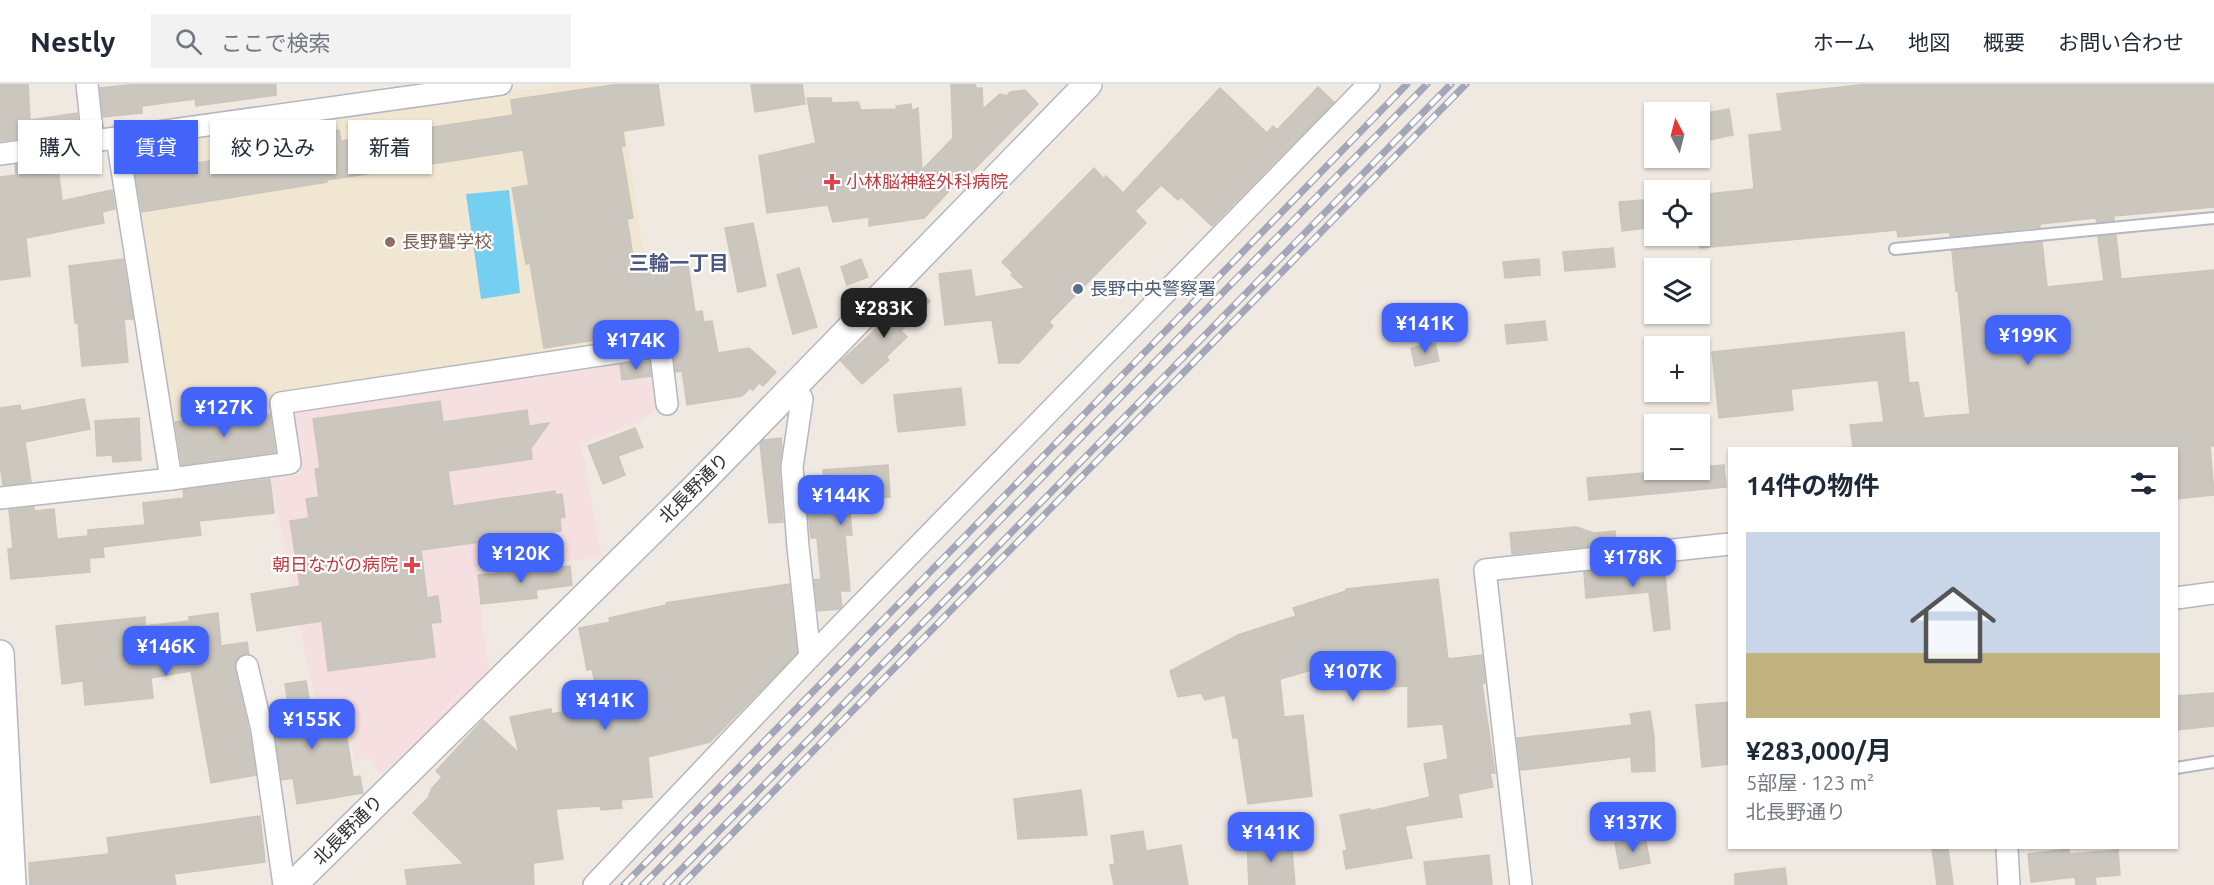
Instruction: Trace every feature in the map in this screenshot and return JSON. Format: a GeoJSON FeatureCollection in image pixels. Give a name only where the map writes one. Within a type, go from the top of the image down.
{"type":"FeatureCollection","features":[{"type":"Feature","properties":{"kind":"street"},"geometry":{"type":"LineString","coordinates":[[87,84],[91,120]]}},
{"type":"Feature","properties":{"kind":"street"},"geometry":{"type":"LineString","coordinates":[[198,124],[393,92],[501,84]]}},
{"type":"Feature","properties":{"kind":"street","name":"北長野通り"},"geometry":{"type":"LineString","coordinates":[[292,885],[795,386],[1088,84]]}},
{"type":"Feature","properties":{"kind":"street"},"geometry":{"type":"LineString","coordinates":[[594,885],[810,657],[1369,84]]}},
{"type":"Feature","properties":{"kind":"street"},"geometry":{"type":"LineString","coordinates":[[0,154],[18,151]]}},
{"type":"Feature","properties":{"kind":"street"},"geometry":{"type":"LineString","coordinates":[[123,174],[171,479]]}},
{"type":"Feature","properties":{"kind":"street"},"geometry":{"type":"LineString","coordinates":[[0,498],[290,463],[281,403],[660,346],[667,404]]}},
{"type":"Feature","properties":{"kind":"street"},"geometry":{"type":"LineString","coordinates":[[795,386],[802,399],[792,467],[810,657]]}},
{"type":"Feature","properties":{"kind":"street"},"geometry":{"type":"LineString","coordinates":[[1521,885],[1485,570],[1728,544]]}},
{"type":"Feature","properties":{"kind":"street"},"geometry":{"type":"LineString","coordinates":[[2178,597],[2214,593]]}},
{"type":"Feature","properties":{"kind":"street"},"geometry":{"type":"LineString","coordinates":[[0,654],[2,754],[12,885]]}},
{"type":"Feature","properties":{"kind":"street"},"geometry":{"type":"LineString","coordinates":[[247,666],[262,730],[284,885]]}},
{"type":"Feature","properties":{"kind":"street"},"geometry":{"type":"LineString","coordinates":[[2007,849],[2009,885]]}},
{"type":"Feature","properties":{"kind":"lane"},"geometry":{"type":"LineString","coordinates":[[1895,249],[2214,218]]}},
{"type":"Feature","properties":{"kind":"lane"},"geometry":{"type":"LineString","coordinates":[[2178,768],[2214,762]]}},
{"type":"Feature","properties":{"kind":"shaded area","name":"長野聾学校"},"geometry":{"type":"Polygon","coordinates":[[[562,84],[619,84],[656,339],[277,399],[283,462],[173,475],[128,174],[198,174],[198,134],[210,133],[210,174],[336,174],[336,120],[310,120],[562,84]]]}},
{"type":"Feature","properties":{"kind":"shaded area","name":"朝日ながの病院"},"geometry":{"type":"Polygon","coordinates":[[[652,353],[661,405],[637,423],[581,444],[602,557],[476,572],[489,676],[381,775],[369,758],[355,760],[347,715],[320,718],[302,639],[271,478],[301,474],[302,461],[293,419],[298,410],[652,353]]]}},
{"type":"Feature","properties":{"kind":"water"},"geometry":{"type":"Polygon","coordinates":[[[509,190],[520,293],[481,299],[466,194],[509,190]]]}},
{"type":"Feature","properties":{"kind":"building"},"geometry":{"type":"Polygon","coordinates":[[[0,84],[28,84],[30,120],[18,120],[18,138],[0,141],[0,84]]]}},
{"type":"Feature","properties":{"kind":"building"},"geometry":{"type":"Polygon","coordinates":[[[137,84],[276,84],[276,95],[196,106],[195,99],[142,106],[142,113],[103,117],[100,88],[137,84]]]}},
{"type":"Feature","properties":{"kind":"building"},"geometry":{"type":"Polygon","coordinates":[[[619,84],[658,84],[664,125],[623,131],[625,146],[621,146],[633,218],[627,219],[636,274],[688,265],[695,312],[702,311],[704,322],[712,321],[718,353],[749,348],[776,372],[763,386],[759,383],[753,390],[750,388],[742,396],[687,405],[682,371],[676,372],[673,344],[664,334],[616,340],[615,337],[544,348],[530,263],[526,264],[512,188],[529,185],[523,150],[432,164],[432,127],[513,115],[511,100],[619,84]]]}},
{"type":"Feature","properties":{"kind":"building"},"geometry":{"type":"Polygon","coordinates":[[[751,84],[802,84],[805,104],[755,112],[751,84]]]}},
{"type":"Feature","properties":{"kind":"building"},"geometry":{"type":"Polygon","coordinates":[[[951,84],[975,84],[976,88],[982,88],[983,109],[1000,94],[1007,96],[1010,92],[1025,90],[1038,104],[964,180],[961,178],[924,218],[869,226],[869,217],[833,222],[828,205],[767,213],[759,156],[816,143],[807,98],[831,98],[832,103],[858,102],[861,110],[897,109],[896,106],[911,104],[912,111],[918,108],[922,170],[953,138],[951,84]]]}},
{"type":"Feature","properties":{"kind":"building"},"geometry":{"type":"Polygon","coordinates":[[[1868,84],[2214,84],[2214,207],[2114,216],[2114,220],[2097,222],[2096,218],[2040,224],[2040,227],[1950,236],[1950,232],[1898,237],[1897,230],[1700,248],[1700,246],[1710,246],[1710,194],[1754,189],[1749,135],[1782,131],[1777,94],[1868,84]]]}},
{"type":"Feature","properties":{"kind":"building"},"geometry":{"type":"Polygon","coordinates":[[[1318,87],[1334,102],[1212,226],[1181,197],[1178,200],[1161,185],[1135,211],[1146,223],[1049,322],[1053,326],[1019,363],[999,363],[992,320],[945,325],[939,274],[971,270],[975,297],[1025,288],[1011,275],[1013,273],[1002,262],[1094,168],[1104,179],[1106,176],[1123,193],[1220,88],[1267,133],[1273,126],[1277,130],[1318,87]]]}},
{"type":"Feature","properties":{"kind":"building"},"geometry":{"type":"Polygon","coordinates":[[[1729,109],[1733,135],[1710,140],[1710,112],[1729,109]]]}},
{"type":"Feature","properties":{"kind":"building"},"geometry":{"type":"Polygon","coordinates":[[[77,113],[78,120],[30,120],[77,113]]]}},
{"type":"Feature","properties":{"kind":"building"},"geometry":{"type":"Polygon","coordinates":[[[336,130],[339,130],[341,141],[348,140],[348,174],[366,174],[142,212],[135,174],[198,174],[198,163],[210,161],[210,174],[336,174],[336,130]]]}},
{"type":"Feature","properties":{"kind":"building"},"geometry":{"type":"Polygon","coordinates":[[[15,165],[18,165],[18,174],[59,174],[62,201],[112,190],[115,209],[102,212],[104,223],[26,238],[30,276],[0,280],[0,177],[16,175],[15,165]]]}},
{"type":"Feature","properties":{"kind":"building"},"geometry":{"type":"Polygon","coordinates":[[[1644,200],[1644,228],[1622,231],[1619,202],[1644,200]]]}},
{"type":"Feature","properties":{"kind":"building"},"geometry":{"type":"Polygon","coordinates":[[[753,223],[766,286],[738,292],[725,228],[753,223]]]}},
{"type":"Feature","properties":{"kind":"building"},"geometry":{"type":"Polygon","coordinates":[[[2116,235],[2121,279],[2214,270],[2214,446],[2210,446],[2214,495],[2178,499],[2178,447],[1853,447],[1850,425],[1884,422],[1878,380],[1791,389],[1793,410],[1719,418],[1712,352],[1904,332],[1909,383],[1918,382],[1924,418],[1970,414],[1952,251],[2042,242],[2047,287],[2104,281],[2098,237],[2116,235]]]}},
{"type":"Feature","properties":{"kind":"building"},"geometry":{"type":"Polygon","coordinates":[[[1613,248],[1615,267],[1565,271],[1563,252],[1613,248]]]}},
{"type":"Feature","properties":{"kind":"building"},"geometry":{"type":"Polygon","coordinates":[[[123,259],[133,319],[124,319],[128,362],[82,366],[69,266],[123,259]]]}},
{"type":"Feature","properties":{"kind":"building"},"geometry":{"type":"Polygon","coordinates":[[[861,259],[868,277],[847,285],[841,267],[861,259]]]}},
{"type":"Feature","properties":{"kind":"building"},"geometry":{"type":"Polygon","coordinates":[[[1539,259],[1540,275],[1505,278],[1503,262],[1539,259]]]}},
{"type":"Feature","properties":{"kind":"building"},"geometry":{"type":"Polygon","coordinates":[[[799,268],[817,327],[793,334],[777,275],[799,268]]]}},
{"type":"Feature","properties":{"kind":"building"},"geometry":{"type":"Polygon","coordinates":[[[916,288],[930,301],[901,331],[907,337],[886,357],[889,360],[862,384],[841,361],[916,288]]]}},
{"type":"Feature","properties":{"kind":"building"},"geometry":{"type":"Polygon","coordinates":[[[1545,321],[1547,340],[1507,344],[1505,325],[1545,321]]]}},
{"type":"Feature","properties":{"kind":"building"},"geometry":{"type":"Polygon","coordinates":[[[1435,343],[1439,361],[1415,366],[1411,348],[1435,343]]]}},
{"type":"Feature","properties":{"kind":"building"},"geometry":{"type":"Polygon","coordinates":[[[649,361],[651,376],[622,380],[620,365],[649,361]]]}},
{"type":"Feature","properties":{"kind":"building"},"geometry":{"type":"Polygon","coordinates":[[[961,388],[965,425],[898,432],[894,395],[961,388]]]}},
{"type":"Feature","properties":{"kind":"building"},"geometry":{"type":"Polygon","coordinates":[[[84,399],[90,429],[25,442],[31,482],[3,485],[0,464],[0,408],[20,405],[21,411],[84,399]]]}},
{"type":"Feature","properties":{"kind":"building"},"geometry":{"type":"Polygon","coordinates":[[[440,401],[443,422],[527,410],[529,426],[549,423],[531,448],[532,459],[448,471],[453,506],[555,491],[555,495],[562,494],[565,517],[560,518],[561,531],[421,550],[427,598],[438,596],[441,622],[431,623],[435,657],[328,671],[322,621],[257,631],[251,594],[300,586],[290,521],[309,518],[306,499],[319,497],[315,469],[320,468],[313,419],[440,401]]]}},
{"type":"Feature","properties":{"kind":"building"},"geometry":{"type":"Polygon","coordinates":[[[270,414],[275,452],[182,465],[175,422],[236,415],[237,418],[270,414]]]}},
{"type":"Feature","properties":{"kind":"building"},"geometry":{"type":"Polygon","coordinates":[[[139,418],[141,460],[113,462],[112,455],[97,456],[95,421],[139,418]]]}},
{"type":"Feature","properties":{"kind":"building"},"geometry":{"type":"Polygon","coordinates":[[[635,428],[643,447],[618,456],[625,475],[603,484],[588,446],[635,428]]]}},
{"type":"Feature","properties":{"kind":"building"},"geometry":{"type":"Polygon","coordinates":[[[781,438],[779,468],[783,522],[769,523],[760,444],[763,440],[781,438]]]}},
{"type":"Feature","properties":{"kind":"building"},"geometry":{"type":"Polygon","coordinates":[[[888,465],[890,497],[849,500],[852,535],[845,535],[850,591],[840,591],[842,606],[839,609],[818,611],[814,580],[821,579],[817,538],[811,538],[808,513],[826,512],[823,470],[888,465]]]}},
{"type":"Feature","properties":{"kind":"building"},"geometry":{"type":"Polygon","coordinates":[[[1724,465],[1726,487],[1589,500],[1587,478],[1644,473],[1644,480],[1710,480],[1710,466],[1724,465]]]}},
{"type":"Feature","properties":{"kind":"building"},"geometry":{"type":"Polygon","coordinates":[[[270,479],[274,513],[199,521],[201,535],[103,547],[104,557],[89,558],[90,572],[11,579],[8,549],[13,548],[9,510],[34,507],[34,511],[54,509],[57,539],[88,536],[88,530],[145,525],[143,503],[184,498],[183,490],[270,479]]]}},
{"type":"Feature","properties":{"kind":"building"},"geometry":{"type":"Polygon","coordinates":[[[1576,527],[1594,533],[1615,531],[1616,543],[1512,554],[1510,533],[1576,527]]]}},
{"type":"Feature","properties":{"kind":"building"},"geometry":{"type":"Polygon","coordinates":[[[1664,564],[1670,629],[1654,631],[1649,592],[1586,598],[1584,572],[1664,564]]]}},
{"type":"Feature","properties":{"kind":"building"},"geometry":{"type":"Polygon","coordinates":[[[570,566],[572,585],[536,590],[537,598],[481,604],[478,575],[570,566]]]}},
{"type":"Feature","properties":{"kind":"building"},"geometry":{"type":"Polygon","coordinates":[[[1438,579],[1448,659],[1482,655],[1485,683],[1482,684],[1495,773],[1490,773],[1493,787],[1458,794],[1462,817],[1405,826],[1412,858],[1346,869],[1343,851],[1347,850],[1340,815],[1370,809],[1370,811],[1430,797],[1424,764],[1448,759],[1443,724],[1408,727],[1408,686],[1367,688],[1367,659],[1327,657],[1329,665],[1280,679],[1284,717],[1303,715],[1312,796],[1248,804],[1238,738],[1233,738],[1225,695],[1205,700],[1201,693],[1178,697],[1170,671],[1238,635],[1296,616],[1293,608],[1346,591],[1346,589],[1438,579]]]}},
{"type":"Feature","properties":{"kind":"building"},"geometry":{"type":"Polygon","coordinates":[[[789,584],[797,653],[710,742],[648,757],[652,797],[621,800],[622,808],[601,810],[600,806],[556,809],[563,859],[533,863],[534,885],[407,885],[405,870],[464,864],[413,813],[428,798],[432,788],[442,777],[436,771],[483,720],[519,753],[510,717],[551,709],[552,714],[599,703],[592,669],[587,670],[579,628],[610,622],[609,618],[666,605],[666,603],[789,584]]]}},
{"type":"Feature","properties":{"kind":"building"},"geometry":{"type":"Polygon","coordinates":[[[218,613],[221,646],[247,642],[249,654],[238,657],[235,668],[256,775],[211,783],[191,671],[151,678],[153,698],[85,705],[83,681],[62,684],[56,626],[145,617],[145,626],[189,621],[189,617],[218,613]]]}},
{"type":"Feature","properties":{"kind":"building"},"geometry":{"type":"Polygon","coordinates":[[[306,681],[313,724],[344,719],[353,777],[360,776],[363,793],[297,804],[293,778],[282,780],[270,706],[288,703],[285,684],[306,681]]]}},
{"type":"Feature","properties":{"kind":"building"},"geometry":{"type":"Polygon","coordinates":[[[2214,693],[2214,726],[2178,730],[2178,696],[2214,693]]]}},
{"type":"Feature","properties":{"kind":"building"},"geometry":{"type":"Polygon","coordinates":[[[1728,702],[1728,764],[1702,767],[1696,705],[1728,702]]]}},
{"type":"Feature","properties":{"kind":"building"},"geometry":{"type":"Polygon","coordinates":[[[1650,711],[1654,737],[1655,771],[1632,772],[1631,757],[1521,770],[1517,738],[1632,725],[1630,714],[1650,711]]]}},
{"type":"Feature","properties":{"kind":"building"},"geometry":{"type":"Polygon","coordinates":[[[1081,790],[1087,835],[1018,839],[1014,799],[1081,790]]]}},
{"type":"Feature","properties":{"kind":"building"},"geometry":{"type":"Polygon","coordinates":[[[260,816],[265,862],[174,874],[176,885],[30,885],[29,863],[109,854],[107,838],[260,816]]]}},
{"type":"Feature","properties":{"kind":"building"},"geometry":{"type":"Polygon","coordinates":[[[1143,831],[1146,851],[1181,845],[1188,885],[1114,885],[1110,865],[1115,864],[1111,836],[1143,831]]]}},
{"type":"Feature","properties":{"kind":"building"},"geometry":{"type":"Polygon","coordinates":[[[1645,837],[1650,863],[1620,869],[1615,843],[1645,837]]]}},
{"type":"Feature","properties":{"kind":"building"},"geometry":{"type":"Polygon","coordinates":[[[1291,839],[1295,885],[1249,885],[1247,842],[1291,839]]]}},
{"type":"Feature","properties":{"kind":"building"},"geometry":{"type":"Polygon","coordinates":[[[1932,849],[1948,849],[1953,885],[1937,885],[1932,849]]]}},
{"type":"Feature","properties":{"kind":"building"},"geometry":{"type":"Polygon","coordinates":[[[2069,849],[2069,854],[2118,850],[2120,875],[2095,877],[2096,885],[2076,885],[2075,877],[2031,882],[2028,854],[2069,849]]]}},
{"type":"Feature","properties":{"kind":"building"},"geometry":{"type":"Polygon","coordinates":[[[1489,855],[1492,885],[1427,885],[1424,862],[1489,855]]]}},
{"type":"Feature","properties":{"kind":"building"},"geometry":{"type":"Polygon","coordinates":[[[1785,868],[1787,885],[1735,885],[1735,874],[1785,868]]]}},
{"type":"Feature","properties":{"kind":"railway"},"geometry":{"type":"LineString","coordinates":[[624,885],[1407,84]]}},
{"type":"Feature","properties":{"kind":"railway"},"geometry":{"type":"LineString","coordinates":[[643,885],[1427,84]]}},
{"type":"Feature","properties":{"kind":"railway"},"geometry":{"type":"LineString","coordinates":[[666,885],[1451,84]]}},
{"type":"Feature","properties":{"kind":"railway"},"geometry":{"type":"LineString","coordinates":[[682,885],[1466,84]]}},
{"type":"Feature","properties":{"kind":"place","name":"小林脳神経外科病院"},"geometry":{"type":"Point","coordinates":[832,182]}},
{"type":"Feature","properties":{"kind":"place","name":"長野聾学校"},"geometry":{"type":"Point","coordinates":[390,242]}},
{"type":"Feature","properties":{"kind":"place","name":"長野中央警察署"},"geometry":{"type":"Point","coordinates":[1078,289]}},
{"type":"Feature","properties":{"kind":"place","name":"朝日ながの病院"},"geometry":{"type":"Point","coordinates":[412,565]}},
{"type":"Feature","properties":{"kind":"district","name":"三輪一丁目"},"geometry":{"type":"Point","coordinates":[679,263]}}]}
